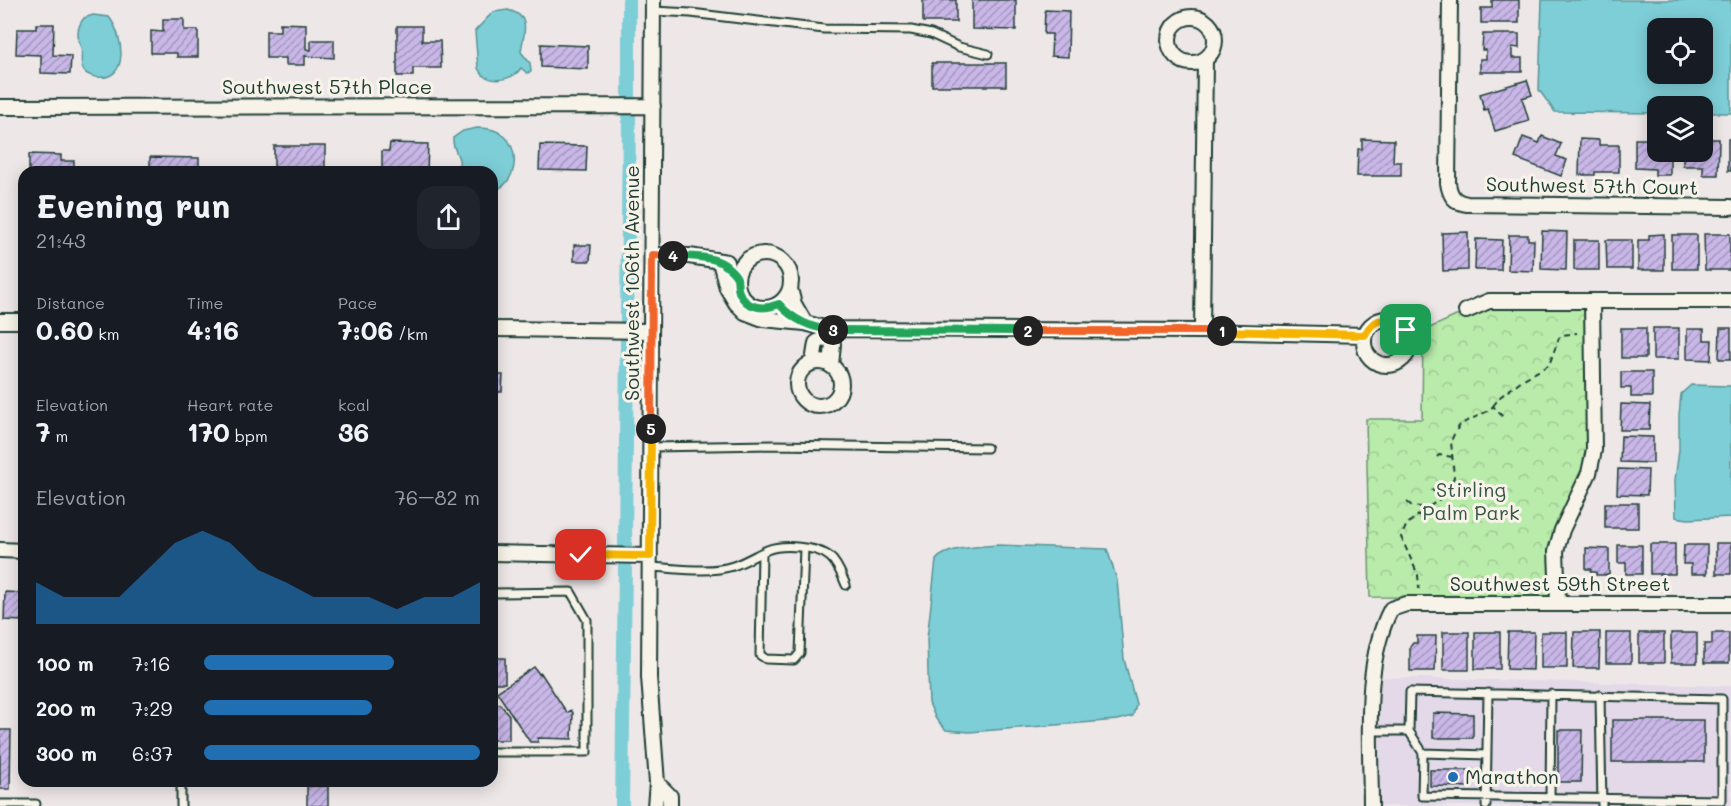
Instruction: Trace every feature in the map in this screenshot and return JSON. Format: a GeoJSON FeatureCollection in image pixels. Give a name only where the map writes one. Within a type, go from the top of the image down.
{"type":"FeatureCollection","features":[{"type":"Feature","properties":{"kind":"street","name":"Southwest 57th Court"},"geometry":{"type":"LineString","coordinates":[[1450,0],[1448,183],[1449,194],[1454,200],[1467,204],[1731,207]]}},
{"type":"Feature","properties":{"kind":"street","name":"Southwest 106th Avenue"},"geometry":{"type":"LineString","coordinates":[[653,6],[649,677],[657,783],[655,806]]}},
{"type":"Feature","properties":{"kind":"street"},"geometry":{"type":"LineString","coordinates":[[1202,331],[1204,59]]}},
{"type":"Feature","properties":{"kind":"street","name":"Southwest 57th Place"},"geometry":{"type":"LineString","coordinates":[[0,107],[653,106]]}},
{"type":"Feature","properties":{"kind":"street"},"geometry":{"type":"LineString","coordinates":[[652,255],[689,256],[735,263],[762,253],[779,257],[790,271],[790,290],[794,304],[805,323]]}},
{"type":"Feature","properties":{"kind":"street"},"geometry":{"type":"LineString","coordinates":[[745,260],[737,276],[740,294],[745,301],[762,308],[779,304],[790,290]]}},
{"type":"Feature","properties":{"kind":"street"},"geometry":{"type":"LineString","coordinates":[[720,262],[737,276]]}},
{"type":"Feature","properties":{"kind":"street"},"geometry":{"type":"LineString","coordinates":[[720,262],[727,288],[745,312],[764,319],[805,323]]}},
{"type":"Feature","properties":{"kind":"street"},"geometry":{"type":"LineString","coordinates":[[1466,311],[1489,301],[1731,301]]}},
{"type":"Feature","properties":{"kind":"street"},"geometry":{"type":"LineString","coordinates":[[1558,603],[1557,551],[1562,530],[1589,473],[1594,450],[1592,301]]}},
{"type":"Feature","properties":{"kind":"street"},"geometry":{"type":"LineString","coordinates":[[779,304],[787,313],[827,333],[1202,331],[1365,335]]}},
{"type":"Feature","properties":{"kind":"street"},"geometry":{"type":"LineString","coordinates":[[0,321],[18,321]]}},
{"type":"Feature","properties":{"kind":"street"},"geometry":{"type":"LineString","coordinates":[[498,328],[651,331]]}},
{"type":"Feature","properties":{"kind":"street"},"geometry":{"type":"LineString","coordinates":[[813,362],[816,343],[827,333]]}},
{"type":"Feature","properties":{"kind":"street"},"geometry":{"type":"LineString","coordinates":[[827,333],[833,344],[831,366]]}},
{"type":"Feature","properties":{"kind":"street"},"geometry":{"type":"LineString","coordinates":[[813,362],[831,366],[839,374],[841,381],[838,395],[827,405],[813,406],[801,397],[796,384],[801,370],[813,362]]}},
{"type":"Feature","properties":{"kind":"street"},"geometry":{"type":"LineString","coordinates":[[0,550],[18,550]]}},
{"type":"Feature","properties":{"kind":"street"},"geometry":{"type":"LineString","coordinates":[[498,553],[650,561]]}},
{"type":"Feature","properties":{"kind":"street","name":"Southwest 59th Street"},"geometry":{"type":"LineString","coordinates":[[1371,730],[1375,654],[1383,623],[1391,609],[1406,604],[1731,604]]}},
{"type":"Feature","properties":{"kind":"street"},"geometry":{"type":"LineString","coordinates":[[1371,730],[1371,806]]}},
{"type":"Feature","properties":{"kind":"street","name":"Southwest 106th Avenue"},"geometry":{"type":"LineString","coordinates":[[657,783],[670,796],[670,806]]}},
{"type":"Feature","properties":{"kind":"lane"},"geometry":{"type":"LineString","coordinates":[[653,6],[691,13],[824,29],[911,30],[931,34],[959,46],[988,54]]}},
{"type":"Feature","properties":{"kind":"lane"},"geometry":{"type":"LineString","coordinates":[[651,447],[774,445],[987,448]]}},
{"type":"Feature","properties":{"kind":"lane"},"geometry":{"type":"LineString","coordinates":[[650,561],[717,569],[734,566],[778,546],[804,548],[830,557],[846,585]]}},
{"type":"Feature","properties":{"kind":"lane"},"geometry":{"type":"LineString","coordinates":[[762,553],[760,655],[766,659],[794,660],[800,653],[804,548]]}},
{"type":"Feature","properties":{"kind":"lane"},"geometry":{"type":"LineString","coordinates":[[498,592],[571,592],[587,620],[587,752],[498,752]]}},
{"type":"Feature","properties":{"kind":"lane"},"geometry":{"type":"LineString","coordinates":[[1410,692],[1551,694],[1722,699],[1722,800],[1602,802],[1550,799],[1486,802],[1422,796],[1423,753],[1409,731],[1410,692]]}},
{"type":"Feature","properties":{"kind":"lane"},"geometry":{"type":"LineString","coordinates":[[1486,802],[1488,693]]}},
{"type":"Feature","properties":{"kind":"lane"},"geometry":{"type":"LineString","coordinates":[[1550,799],[1551,694]]}},
{"type":"Feature","properties":{"kind":"lane"},"geometry":{"type":"LineString","coordinates":[[1600,695],[1602,802]]}},
{"type":"Feature","properties":{"kind":"lane"},"geometry":{"type":"LineString","coordinates":[[1371,730],[1409,731]]}},
{"type":"Feature","properties":{"kind":"lane"},"geometry":{"type":"LineString","coordinates":[[1423,753],[1487,755]]}},
{"type":"Feature","properties":{"kind":"lane"},"geometry":{"type":"LineString","coordinates":[[181,787],[181,806]]}},
{"type":"Feature","properties":{"kind":"lane"},"geometry":{"type":"LineString","coordinates":[[0,804],[36,804]]}},
{"type":"Feature","properties":{"kind":"path"},"geometry":{"type":"LineString","coordinates":[[1419,589],[1418,575],[1401,537],[1407,524],[1449,489],[1454,477],[1451,441],[1461,424],[1490,410],[1500,397],[1522,380],[1549,365],[1559,338],[1563,335],[1577,333]]}},
{"type":"Feature","properties":{"kind":"path"},"geometry":{"type":"LineString","coordinates":[[1493,406],[1504,419]]}},
{"type":"Feature","properties":{"kind":"path"},"geometry":{"type":"LineString","coordinates":[[1437,457],[1439,455],[1453,457]]}},
{"type":"Feature","properties":{"kind":"path"},"geometry":{"type":"LineString","coordinates":[[1429,487],[1441,498]]}},
{"type":"Feature","properties":{"kind":"path"},"geometry":{"type":"LineString","coordinates":[[1407,502],[1412,506],[1421,507],[1421,513]]}},
{"type":"Feature","properties":{"kind":"shaded area"},"geometry":{"type":"Polygon","coordinates":[[[1372,677],[1731,686],[1731,806],[1371,806],[1372,677]]]}},
{"type":"Feature","properties":{"kind":"green space","name":"Stirling Palm Park"},"geometry":{"type":"Polygon","coordinates":[[[1489,301],[1592,301],[1591,460],[1562,530],[1558,598],[1370,597],[1366,419],[1422,419],[1423,331],[1489,301]]]}},
{"type":"Feature","properties":{"kind":"water"},"geometry":{"type":"Polygon","coordinates":[[[1542,0],[1731,0],[1731,113],[1713,113],[1713,96],[1647,96],[1647,113],[1555,112],[1539,90],[1542,0]]]}},
{"type":"Feature","properties":{"kind":"water"},"geometry":{"type":"Polygon","coordinates":[[[508,10],[516,13],[524,21],[521,52],[530,63],[531,72],[527,73],[521,68],[517,73],[505,79],[492,79],[486,77],[478,68],[475,31],[493,12],[508,10]]]}},
{"type":"Feature","properties":{"kind":"water"},"geometry":{"type":"Polygon","coordinates":[[[93,15],[109,17],[118,34],[121,55],[119,65],[115,72],[107,77],[89,75],[82,66],[78,29],[84,18],[93,15]]]}},
{"type":"Feature","properties":{"kind":"water"},"geometry":{"type":"Polygon","coordinates":[[[477,128],[491,129],[504,136],[510,144],[514,153],[512,172],[501,187],[498,188],[498,166],[459,166],[453,138],[463,131],[477,128]]]}},
{"type":"Feature","properties":{"kind":"water"},"geometry":{"type":"Polygon","coordinates":[[[1691,385],[1731,386],[1731,517],[1688,519],[1676,517],[1675,480],[1679,450],[1681,394],[1691,385]]]}},
{"type":"Feature","properties":{"kind":"water"},"geometry":{"type":"Polygon","coordinates":[[[996,545],[1107,549],[1117,580],[1124,659],[1136,704],[1133,716],[1118,720],[969,732],[946,730],[936,719],[929,703],[927,639],[936,560],[947,552],[955,550],[996,545]]]}},
{"type":"Feature","properties":{"kind":"building"},"geometry":{"type":"Polygon","coordinates":[[[923,0],[956,0],[956,22],[923,22],[923,0]]]}},
{"type":"Feature","properties":{"kind":"building"},"geometry":{"type":"Polygon","coordinates":[[[972,0],[1016,0],[1016,30],[972,29],[972,0]]]}},
{"type":"Feature","properties":{"kind":"building"},"geometry":{"type":"Polygon","coordinates":[[[1492,0],[1519,0],[1519,23],[1481,23],[1481,8],[1492,8],[1492,0]]]}},
{"type":"Feature","properties":{"kind":"building"},"geometry":{"type":"Polygon","coordinates":[[[1045,10],[1069,11],[1068,57],[1051,56],[1052,34],[1044,34],[1045,10]]]}},
{"type":"Feature","properties":{"kind":"building"},"geometry":{"type":"Polygon","coordinates":[[[163,19],[184,19],[184,30],[198,30],[198,57],[177,57],[177,53],[151,53],[151,31],[163,32],[163,19]]]}},
{"type":"Feature","properties":{"kind":"building"},"geometry":{"type":"Polygon","coordinates":[[[280,23],[306,24],[306,49],[311,50],[311,40],[334,40],[334,58],[305,56],[305,65],[286,65],[286,58],[266,58],[266,31],[280,31],[280,23]]]}},
{"type":"Feature","properties":{"kind":"building"},"geometry":{"type":"Polygon","coordinates":[[[36,24],[54,24],[53,55],[71,56],[70,74],[41,73],[41,55],[16,54],[17,29],[36,29],[36,24]]]}},
{"type":"Feature","properties":{"kind":"building"},"geometry":{"type":"Polygon","coordinates":[[[397,26],[422,26],[422,41],[440,41],[441,68],[413,68],[413,76],[397,76],[397,26]]]}},
{"type":"Feature","properties":{"kind":"building"},"geometry":{"type":"Polygon","coordinates":[[[1483,34],[1519,34],[1519,48],[1512,47],[1512,58],[1522,58],[1522,72],[1480,72],[1480,59],[1486,59],[1486,50],[1482,50],[1483,34]]]}},
{"type":"Feature","properties":{"kind":"building"},"geometry":{"type":"Polygon","coordinates":[[[541,44],[588,46],[588,69],[541,67],[541,44]]]}},
{"type":"Feature","properties":{"kind":"building"},"geometry":{"type":"Polygon","coordinates":[[[932,63],[1006,63],[1006,86],[932,86],[932,63]]]}},
{"type":"Feature","properties":{"kind":"building"},"geometry":{"type":"Polygon","coordinates":[[[1527,80],[1532,95],[1522,98],[1529,121],[1495,131],[1488,109],[1484,110],[1480,94],[1527,80]]]}},
{"type":"Feature","properties":{"kind":"building"},"geometry":{"type":"Polygon","coordinates":[[[1542,136],[1561,144],[1556,156],[1567,160],[1561,176],[1515,158],[1523,137],[1539,143],[1542,136]]]}},
{"type":"Feature","properties":{"kind":"building"},"geometry":{"type":"Polygon","coordinates":[[[1362,139],[1394,140],[1393,162],[1401,162],[1401,176],[1357,176],[1358,149],[1362,149],[1362,139]]]}},
{"type":"Feature","properties":{"kind":"building"},"geometry":{"type":"Polygon","coordinates":[[[1580,139],[1599,140],[1599,145],[1619,145],[1619,172],[1579,175],[1580,139]]]}},
{"type":"Feature","properties":{"kind":"building"},"geometry":{"type":"Polygon","coordinates":[[[1635,139],[1647,139],[1647,162],[1670,162],[1670,175],[1655,175],[1655,169],[1635,168],[1635,139]]]}},
{"type":"Feature","properties":{"kind":"building"},"geometry":{"type":"Polygon","coordinates":[[[1713,139],[1719,139],[1718,175],[1703,175],[1703,166],[1683,166],[1683,162],[1713,162],[1713,139]]]}},
{"type":"Feature","properties":{"kind":"building"},"geometry":{"type":"Polygon","coordinates":[[[1728,139],[1731,139],[1731,171],[1728,171],[1728,139]]]}},
{"type":"Feature","properties":{"kind":"building"},"geometry":{"type":"Polygon","coordinates":[[[390,143],[428,144],[427,166],[382,166],[382,151],[389,151],[390,143]]]}},
{"type":"Feature","properties":{"kind":"building"},"geometry":{"type":"Polygon","coordinates":[[[540,145],[587,146],[586,171],[539,170],[540,145]]]}},
{"type":"Feature","properties":{"kind":"building"},"geometry":{"type":"Polygon","coordinates":[[[274,146],[325,146],[325,166],[274,166],[274,146]]]}},
{"type":"Feature","properties":{"kind":"building"},"geometry":{"type":"Polygon","coordinates":[[[29,154],[61,155],[61,161],[74,161],[74,166],[29,166],[29,154]]]}},
{"type":"Feature","properties":{"kind":"building"},"geometry":{"type":"Polygon","coordinates":[[[150,157],[199,158],[199,166],[150,166],[150,157]]]}},
{"type":"Feature","properties":{"kind":"building"},"geometry":{"type":"Polygon","coordinates":[[[1542,231],[1567,232],[1566,270],[1541,269],[1542,231]]]}},
{"type":"Feature","properties":{"kind":"building"},"geometry":{"type":"Polygon","coordinates":[[[1468,232],[1468,270],[1443,271],[1442,233],[1468,232]]]}},
{"type":"Feature","properties":{"kind":"building"},"geometry":{"type":"Polygon","coordinates":[[[1664,234],[1664,270],[1638,270],[1638,240],[1649,240],[1649,235],[1664,234]]]}},
{"type":"Feature","properties":{"kind":"building"},"geometry":{"type":"Polygon","coordinates":[[[1704,234],[1730,234],[1730,270],[1705,270],[1704,234]]]}},
{"type":"Feature","properties":{"kind":"building"},"geometry":{"type":"Polygon","coordinates":[[[1509,235],[1528,235],[1528,240],[1534,240],[1533,271],[1508,270],[1509,235]]]}},
{"type":"Feature","properties":{"kind":"building"},"geometry":{"type":"Polygon","coordinates":[[[1672,235],[1697,235],[1697,269],[1672,269],[1672,235]]]}},
{"type":"Feature","properties":{"kind":"building"},"geometry":{"type":"Polygon","coordinates":[[[1476,239],[1502,240],[1501,270],[1475,270],[1476,239]]]}},
{"type":"Feature","properties":{"kind":"building"},"geometry":{"type":"Polygon","coordinates":[[[1574,240],[1599,240],[1599,270],[1574,270],[1574,240]]]}},
{"type":"Feature","properties":{"kind":"building"},"geometry":{"type":"Polygon","coordinates":[[[1606,240],[1632,240],[1632,269],[1607,269],[1606,240]]]}},
{"type":"Feature","properties":{"kind":"building"},"geometry":{"type":"Polygon","coordinates":[[[574,245],[591,245],[590,261],[574,261],[574,245]]]}},
{"type":"Feature","properties":{"kind":"building"},"geometry":{"type":"Polygon","coordinates":[[[1621,328],[1646,328],[1646,358],[1621,358],[1621,328]]]}},
{"type":"Feature","properties":{"kind":"building"},"geometry":{"type":"Polygon","coordinates":[[[1653,328],[1679,328],[1679,359],[1653,359],[1653,328]]]}},
{"type":"Feature","properties":{"kind":"building"},"geometry":{"type":"Polygon","coordinates":[[[1720,328],[1731,328],[1731,359],[1719,359],[1720,328]]]}},
{"type":"Feature","properties":{"kind":"building"},"geometry":{"type":"Polygon","coordinates":[[[1687,329],[1704,329],[1704,340],[1712,340],[1711,360],[1687,359],[1687,329]]]}},
{"type":"Feature","properties":{"kind":"building"},"geometry":{"type":"Polygon","coordinates":[[[1621,372],[1652,372],[1652,397],[1631,397],[1631,388],[1621,388],[1621,372]]]}},
{"type":"Feature","properties":{"kind":"building"},"geometry":{"type":"Polygon","coordinates":[[[498,375],[503,375],[502,392],[498,392],[498,375]]]}},
{"type":"Feature","properties":{"kind":"building"},"geometry":{"type":"Polygon","coordinates":[[[1621,404],[1650,405],[1649,430],[1620,430],[1621,404]]]}},
{"type":"Feature","properties":{"kind":"building"},"geometry":{"type":"Polygon","coordinates":[[[1621,436],[1653,437],[1653,463],[1620,462],[1621,436]]]}},
{"type":"Feature","properties":{"kind":"building"},"geometry":{"type":"Polygon","coordinates":[[[1618,469],[1648,470],[1647,495],[1617,494],[1618,469]]]}},
{"type":"Feature","properties":{"kind":"building"},"geometry":{"type":"Polygon","coordinates":[[[1605,503],[1638,503],[1638,528],[1605,528],[1605,503]]]}},
{"type":"Feature","properties":{"kind":"building"},"geometry":{"type":"Polygon","coordinates":[[[1716,543],[1731,543],[1731,574],[1716,574],[1716,543]]]}},
{"type":"Feature","properties":{"kind":"building"},"geometry":{"type":"Polygon","coordinates":[[[1650,544],[1675,544],[1675,574],[1650,574],[1650,544]]]}},
{"type":"Feature","properties":{"kind":"building"},"geometry":{"type":"Polygon","coordinates":[[[1618,545],[1642,545],[1642,574],[1626,574],[1626,563],[1618,563],[1618,545]]]}},
{"type":"Feature","properties":{"kind":"building"},"geometry":{"type":"Polygon","coordinates":[[[1684,545],[1707,545],[1707,574],[1691,574],[1691,564],[1683,564],[1684,545]]]}},
{"type":"Feature","properties":{"kind":"building"},"geometry":{"type":"Polygon","coordinates":[[[1586,548],[1609,549],[1609,575],[1596,575],[1596,572],[1591,572],[1591,569],[1586,569],[1586,548]]]}},
{"type":"Feature","properties":{"kind":"building"},"geometry":{"type":"Polygon","coordinates":[[[5,592],[18,593],[18,621],[4,620],[5,592]]]}},
{"type":"Feature","properties":{"kind":"building"},"geometry":{"type":"Polygon","coordinates":[[[1443,632],[1469,632],[1469,670],[1443,670],[1443,632]]]}},
{"type":"Feature","properties":{"kind":"building"},"geometry":{"type":"Polygon","coordinates":[[[1475,632],[1500,632],[1500,669],[1475,669],[1475,632]]]}},
{"type":"Feature","properties":{"kind":"building"},"geometry":{"type":"Polygon","coordinates":[[[1508,632],[1534,632],[1533,670],[1507,669],[1508,632]]]}},
{"type":"Feature","properties":{"kind":"building"},"geometry":{"type":"Polygon","coordinates":[[[1541,632],[1567,632],[1567,668],[1541,668],[1541,632]]]}},
{"type":"Feature","properties":{"kind":"building"},"geometry":{"type":"Polygon","coordinates":[[[1574,632],[1600,632],[1599,668],[1573,668],[1574,632]]]}},
{"type":"Feature","properties":{"kind":"building"},"geometry":{"type":"Polygon","coordinates":[[[1606,633],[1631,633],[1631,663],[1606,663],[1606,633]]]}},
{"type":"Feature","properties":{"kind":"building"},"geometry":{"type":"Polygon","coordinates":[[[1639,633],[1664,633],[1664,663],[1639,663],[1639,633]]]}},
{"type":"Feature","properties":{"kind":"building"},"geometry":{"type":"Polygon","coordinates":[[[1671,633],[1697,633],[1697,663],[1671,663],[1671,633]]]}},
{"type":"Feature","properties":{"kind":"building"},"geometry":{"type":"Polygon","coordinates":[[[1712,633],[1729,633],[1729,663],[1704,663],[1704,644],[1712,644],[1712,633]]]}},
{"type":"Feature","properties":{"kind":"building"},"geometry":{"type":"Polygon","coordinates":[[[1417,636],[1436,636],[1435,671],[1410,671],[1410,647],[1413,643],[1417,643],[1417,636]]]}},
{"type":"Feature","properties":{"kind":"building"},"geometry":{"type":"Polygon","coordinates":[[[498,658],[505,658],[505,683],[498,683],[498,658]]]}},
{"type":"Feature","properties":{"kind":"building"},"geometry":{"type":"Polygon","coordinates":[[[534,667],[539,674],[541,673],[567,713],[571,710],[573,713],[572,739],[538,738],[538,742],[530,742],[498,691],[534,667]]]}},
{"type":"Feature","properties":{"kind":"building"},"geometry":{"type":"Polygon","coordinates":[[[498,704],[509,715],[509,740],[498,740],[498,704]]]}},
{"type":"Feature","properties":{"kind":"building"},"geometry":{"type":"Polygon","coordinates":[[[1433,713],[1473,714],[1473,738],[1433,738],[1433,713]]]}},
{"type":"Feature","properties":{"kind":"building"},"geometry":{"type":"Polygon","coordinates":[[[1612,720],[1704,720],[1704,762],[1612,762],[1612,720]]]}},
{"type":"Feature","properties":{"kind":"building"},"geometry":{"type":"Polygon","coordinates":[[[0,730],[11,730],[10,789],[0,789],[0,730]]]}},
{"type":"Feature","properties":{"kind":"building"},"geometry":{"type":"Polygon","coordinates":[[[1558,730],[1582,730],[1581,782],[1558,782],[1558,730]]]}},
{"type":"Feature","properties":{"kind":"building"},"geometry":{"type":"Polygon","coordinates":[[[1430,770],[1473,770],[1472,787],[1430,786],[1430,770]]]}},
{"type":"Feature","properties":{"kind":"building"},"geometry":{"type":"Polygon","coordinates":[[[307,787],[328,787],[328,806],[307,806],[307,787]]]}},
{"type":"Feature","properties":{"kind":"waterway"},"geometry":{"type":"LineString","coordinates":[[629,0],[629,95]]}},
{"type":"Feature","properties":{"kind":"waterway"},"geometry":{"type":"LineString","coordinates":[[627,320],[629,117]]}},
{"type":"Feature","properties":{"kind":"waterway"},"geometry":{"type":"LineString","coordinates":[[625,545],[627,341]]}},
{"type":"Feature","properties":{"kind":"waterway"},"geometry":{"type":"LineString","coordinates":[[622,806],[625,566]]}},
{"type":"Feature","properties":{"kind":"place","name":"Marathon"},"geometry":{"type":"Point","coordinates":[1453,777]}},
{"type":"Feature","properties":{"kind":"route"},"geometry":{"type":"LineString","coordinates":[[581,555],[650,556],[652,255],[689,256],[720,262],[737,276],[740,294],[753,306],[762,308],[779,304],[787,313],[805,323],[828,329],[1202,331],[1365,335],[1373,323],[1388,319],[1401,324],[1406,330]]}}]}
